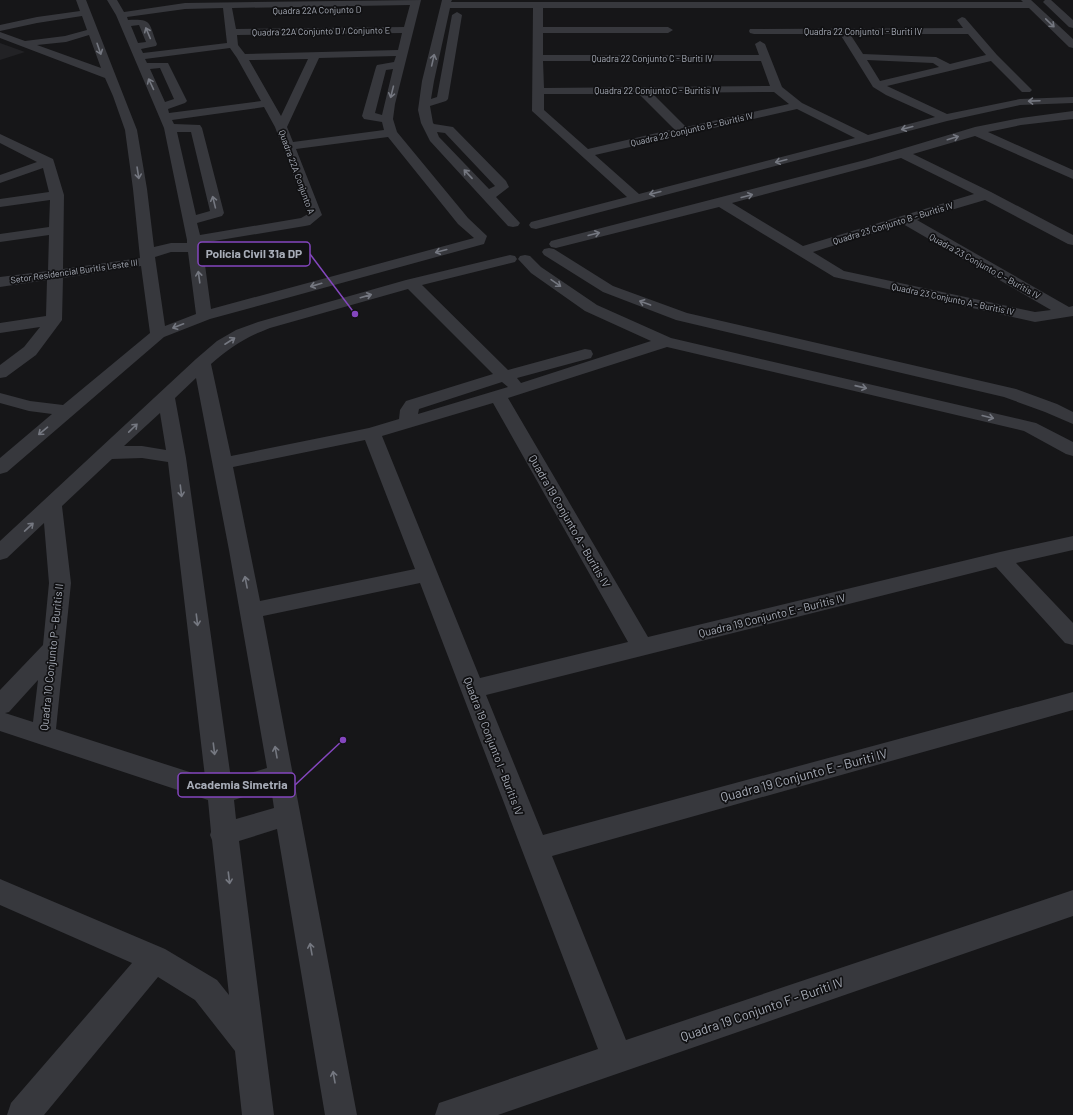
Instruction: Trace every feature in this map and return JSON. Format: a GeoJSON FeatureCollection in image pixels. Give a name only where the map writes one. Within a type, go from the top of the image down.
{"type":"FeatureCollection","features":[{"type":"Feature","properties":{"kind":"street"},"geometry":{"type":"LineString","coordinates":[[112,0],[166,117],[190,221],[204,316]]}},
{"type":"Feature","properties":{"kind":"street"},"geometry":{"type":"LineString","coordinates":[[1045,0],[1073,24]]}},
{"type":"Feature","properties":{"kind":"street"},"geometry":{"type":"LineString","coordinates":[[122,19],[183,3],[227,6],[274,2],[387,3],[416,1],[417,19],[409,30],[400,59],[389,104],[387,119],[394,137],[462,221],[480,238],[481,247],[487,252],[518,259],[591,308],[666,342],[686,347],[697,360],[703,363],[814,388],[829,386],[837,382],[1030,427],[1073,450]]}},
{"type":"Feature","properties":{"kind":"street","name":"Quadra 22A Conjunto D"},"geometry":{"type":"LineString","coordinates":[[248,5],[257,11],[272,11],[378,9],[387,3]]}},
{"type":"Feature","properties":{"kind":"street"},"geometry":{"type":"LineString","coordinates":[[443,11],[538,5],[950,5],[1029,3],[1073,45]]}},
{"type":"Feature","properties":{"kind":"street"},"geometry":{"type":"LineString","coordinates":[[538,5],[538,111],[636,198]]}},
{"type":"Feature","properties":{"kind":"street"},"geometry":{"type":"LineString","coordinates":[[538,30],[668,34],[660,5]]}},
{"type":"Feature","properties":{"kind":"street"},"geometry":{"type":"LineString","coordinates":[[743,5],[777,89],[798,105],[867,139]]}},
{"type":"Feature","properties":{"kind":"street"},"geometry":{"type":"LineString","coordinates":[[950,5],[993,58],[1026,90]]}},
{"type":"Feature","properties":{"kind":"street"},"geometry":{"type":"LineString","coordinates":[[0,18],[18,14],[82,6]]}},
{"type":"Feature","properties":{"kind":"street"},"geometry":{"type":"LineString","coordinates":[[0,28],[37,20],[82,6]]}},
{"type":"Feature","properties":{"kind":"street"},"geometry":{"type":"LineString","coordinates":[[82,6],[93,31],[109,76],[119,96],[131,130],[158,334]]}},
{"type":"Feature","properties":{"kind":"street"},"geometry":{"type":"LineString","coordinates":[[138,57],[233,45],[227,6]]}},
{"type":"Feature","properties":{"kind":"street"},"geometry":{"type":"LineString","coordinates":[[443,11],[428,81],[424,110],[429,128],[434,138],[514,223]]}},
{"type":"Feature","properties":{"kind":"street"},"geometry":{"type":"LineString","coordinates":[[425,104],[442,99],[457,15],[443,11]]}},
{"type":"Feature","properties":{"kind":"street"},"geometry":{"type":"LineString","coordinates":[[122,19],[143,22],[152,44],[138,57]]}},
{"type":"Feature","properties":{"kind":"street","name":"Quadra 22A Conjunto D / Conjunto E"},"geometry":{"type":"LineString","coordinates":[[232,32],[409,30]]}},
{"type":"Feature","properties":{"kind":"street"},"geometry":{"type":"LineString","coordinates":[[23,44],[66,39],[93,31]]}},
{"type":"Feature","properties":{"kind":"street","name":"Quadra 22 Conjunto I - Buriti IV"},"geometry":{"type":"LineString","coordinates":[[754,31],[971,31]]}},
{"type":"Feature","properties":{"kind":"street"},"geometry":{"type":"LineString","coordinates":[[843,31],[877,85],[890,93],[946,118]]}},
{"type":"Feature","properties":{"kind":"street"},"geometry":{"type":"LineString","coordinates":[[0,35],[109,76]]}},
{"type":"Feature","properties":{"kind":"street","name":"Quadra 22A Conjunto A"},"geometry":{"type":"LineString","coordinates":[[194,244],[305,222],[315,215],[281,127],[242,57],[233,45]]}},
{"type":"Feature","properties":{"kind":"street","name":"Quadra 22 Conjunto C - Buriti IV"},"geometry":{"type":"LineString","coordinates":[[539,58],[674,54],[765,58]]}},
{"type":"Feature","properties":{"kind":"street"},"geometry":{"type":"LineString","coordinates":[[242,57],[315,55],[400,59]]}},
{"type":"Feature","properties":{"kind":"street"},"geometry":{"type":"LineString","coordinates":[[281,127],[315,55]]}},
{"type":"Feature","properties":{"kind":"street"},"geometry":{"type":"LineString","coordinates":[[138,57],[164,65],[181,101],[166,117]]}},
{"type":"Feature","properties":{"kind":"street"},"geometry":{"type":"LineString","coordinates":[[860,57],[936,60],[948,68]]}},
{"type":"Feature","properties":{"kind":"street"},"geometry":{"type":"LineString","coordinates":[[877,85],[993,58]]}},
{"type":"Feature","properties":{"kind":"street"},"geometry":{"type":"LineString","coordinates":[[387,119],[368,116],[381,67],[400,59]]}},
{"type":"Feature","properties":{"kind":"street","name":"Quadra 22 Conjunto C - Buritis IV"},"geometry":{"type":"LineString","coordinates":[[538,91],[777,89]]}},
{"type":"Feature","properties":{"kind":"street"},"geometry":{"type":"LineString","coordinates":[[643,91],[684,131]]}},
{"type":"Feature","properties":{"kind":"street"},"geometry":{"type":"LineString","coordinates":[[0,468],[158,334],[204,316],[480,238],[495,226],[514,223],[536,225],[946,118],[1020,102],[1073,100]]}},
{"type":"Feature","properties":{"kind":"street"},"geometry":{"type":"LineString","coordinates":[[166,117],[268,103]]}},
{"type":"Feature","properties":{"kind":"street","name":"Quadra 22 Conjunto B - Buritis IV"},"geometry":{"type":"LineString","coordinates":[[585,153],[798,105]]}},
{"type":"Feature","properties":{"kind":"street"},"geometry":{"type":"LineString","coordinates":[[0,553],[52,506],[202,363],[223,345],[242,333],[264,324],[411,283],[518,259],[534,257],[552,248],[902,154],[975,131],[1052,116],[1073,115]]}},
{"type":"Feature","properties":{"kind":"street"},"geometry":{"type":"LineString","coordinates":[[166,117],[196,128],[217,213],[190,221]]}},
{"type":"Feature","properties":{"kind":"street"},"geometry":{"type":"LineString","coordinates":[[429,128],[449,130],[501,184],[502,187],[488,196]]}},
{"type":"Feature","properties":{"kind":"street"},"geometry":{"type":"LineString","coordinates":[[975,131],[1073,175]]}},
{"type":"Feature","properties":{"kind":"street"},"geometry":{"type":"LineString","coordinates":[[288,146],[394,137]]}},
{"type":"Feature","properties":{"kind":"street"},"geometry":{"type":"LineString","coordinates":[[394,137],[393,144],[389,150],[412,179],[425,189],[438,191]]}},
{"type":"Feature","properties":{"kind":"street"},"geometry":{"type":"LineString","coordinates":[[0,138],[48,162],[57,195],[54,320],[30,351],[0,373]]}},
{"type":"Feature","properties":{"kind":"street"},"geometry":{"type":"LineString","coordinates":[[835,148],[849,152],[855,156],[859,161],[858,166]]}},
{"type":"Feature","properties":{"kind":"street"},"geometry":{"type":"LineString","coordinates":[[902,154],[986,195],[1073,241]]}},
{"type":"Feature","properties":{"kind":"street"},"geometry":{"type":"LineString","coordinates":[[0,179],[48,162]]}},
{"type":"Feature","properties":{"kind":"street"},"geometry":{"type":"LineString","coordinates":[[0,203],[57,195]]}},
{"type":"Feature","properties":{"kind":"street","name":"Quadra 23 Conjunto B - Buritis IV"},"geometry":{"type":"LineString","coordinates":[[801,251],[986,195]]}},
{"type":"Feature","properties":{"kind":"street","name":"Quadra 23 Conjunto A - Buritis IV"},"geometry":{"type":"LineString","coordinates":[[722,203],[839,274],[1035,317],[1070,311]]}},
{"type":"Feature","properties":{"kind":"street","name":"Quadra 23 Conjunto C - Buritis IV"},"geometry":{"type":"LineString","coordinates":[[904,219],[1070,311]]}},
{"type":"Feature","properties":{"kind":"street"},"geometry":{"type":"LineString","coordinates":[[1051,229],[1066,224]]}},
{"type":"Feature","properties":{"kind":"street"},"geometry":{"type":"LineString","coordinates":[[536,225],[552,233],[556,238],[552,248]]}},
{"type":"Feature","properties":{"kind":"street"},"geometry":{"type":"LineString","coordinates":[[0,238],[57,230]]}},
{"type":"Feature","properties":{"kind":"street","name":"Setor Residencial Buritis Leste III"},"geometry":{"type":"LineString","coordinates":[[0,282],[148,258],[157,250],[194,244]]}},
{"type":"Feature","properties":{"kind":"street"},"geometry":{"type":"LineString","coordinates":[[552,248],[608,289],[682,317],[1000,391],[1051,408],[1073,419]]}},
{"type":"Feature","properties":{"kind":"street"},"geometry":{"type":"LineString","coordinates":[[366,271],[379,272],[385,275],[388,279],[389,289]]}},
{"type":"Feature","properties":{"kind":"street"},"geometry":{"type":"LineString","coordinates":[[411,283],[518,389]]}},
{"type":"Feature","properties":{"kind":"street"},"geometry":{"type":"LineString","coordinates":[[0,328],[54,320]]}},
{"type":"Feature","properties":{"kind":"street"},"geometry":{"type":"LineString","coordinates":[[223,463],[372,433],[498,396],[666,342]]}},
{"type":"Feature","properties":{"kind":"street"},"geometry":{"type":"LineString","coordinates":[[408,422],[409,410],[412,405],[504,376],[607,348],[624,346],[643,350]]}},
{"type":"Feature","properties":{"kind":"street"},"geometry":{"type":"LineString","coordinates":[[202,363],[223,463],[251,611],[341,1115]]}},
{"type":"Feature","properties":{"kind":"street","name":"Quadra 19 Conjunto A - Buritis IV"},"geometry":{"type":"LineString","coordinates":[[498,396],[642,647]]}},
{"type":"Feature","properties":{"kind":"street"},"geometry":{"type":"LineString","coordinates":[[166,397],[177,458],[220,793],[223,834],[258,1115]]}},
{"type":"Feature","properties":{"kind":"street"},"geometry":{"type":"LineString","coordinates":[[0,398],[29,406],[67,411]]}},
{"type":"Feature","properties":{"kind":"street"},"geometry":{"type":"LineString","coordinates":[[1051,408],[1073,402]]}},
{"type":"Feature","properties":{"kind":"street","name":"Quadra 19 Conjunto I - Buritis IV"},"geometry":{"type":"LineString","coordinates":[[372,433],[617,1058]]}},
{"type":"Feature","properties":{"kind":"street"},"geometry":{"type":"LineString","coordinates":[[108,453],[135,451],[151,452],[177,458]]}},
{"type":"Feature","properties":{"kind":"street","name":"Quadra 10 Conjunto P - Buritis II"},"geometry":{"type":"LineString","coordinates":[[43,736],[54,648],[60,583],[52,506]]}},
{"type":"Feature","properties":{"kind":"street","name":"Quadra 19 Conjunto E - Buritis IV"},"geometry":{"type":"LineString","coordinates":[[472,689],[1000,559],[1073,543]]}},
{"type":"Feature","properties":{"kind":"street"},"geometry":{"type":"LineString","coordinates":[[1000,559],[1073,637]]}},
{"type":"Feature","properties":{"kind":"street"},"geometry":{"type":"LineString","coordinates":[[251,611],[427,574]]}},
{"type":"Feature","properties":{"kind":"street"},"geometry":{"type":"LineString","coordinates":[[0,705],[54,648]]}},
{"type":"Feature","properties":{"kind":"street","name":"Quadra 19 Conjunto E - Buriti IV"},"geometry":{"type":"LineString","coordinates":[[535,849],[1073,701]]}},
{"type":"Feature","properties":{"kind":"street"},"geometry":{"type":"LineString","coordinates":[[0,721],[220,793],[280,774]]}},
{"type":"Feature","properties":{"kind":"street"},"geometry":{"type":"LineString","coordinates":[[223,834],[287,815]]}},
{"type":"Feature","properties":{"kind":"street"},"geometry":{"type":"LineString","coordinates":[[0,892],[155,959],[206,990],[248,1043]]}},
{"type":"Feature","properties":{"kind":"street","name":"Quadra 19 Conjunto F - Buriti IV"},"geometry":{"type":"LineString","coordinates":[[450,1115],[1073,903]]}},
{"type":"Feature","properties":{"kind":"street"},"geometry":{"type":"LineString","coordinates":[[23,1115],[155,959]]}},
{"type":"Feature","properties":{"kind":"shaded area"},"geometry":{"type":"Polygon","coordinates":[[[0,43],[25,52],[0,60],[0,43]]]}},
{"type":"Feature","properties":{"kind":"place","name":"Polícia Civil 31a DP"},"geometry":{"type":"Point","coordinates":[355,314]}},
{"type":"Feature","properties":{"kind":"place","name":"Academia Simetria"},"geometry":{"type":"Point","coordinates":[343,740]}}]}
